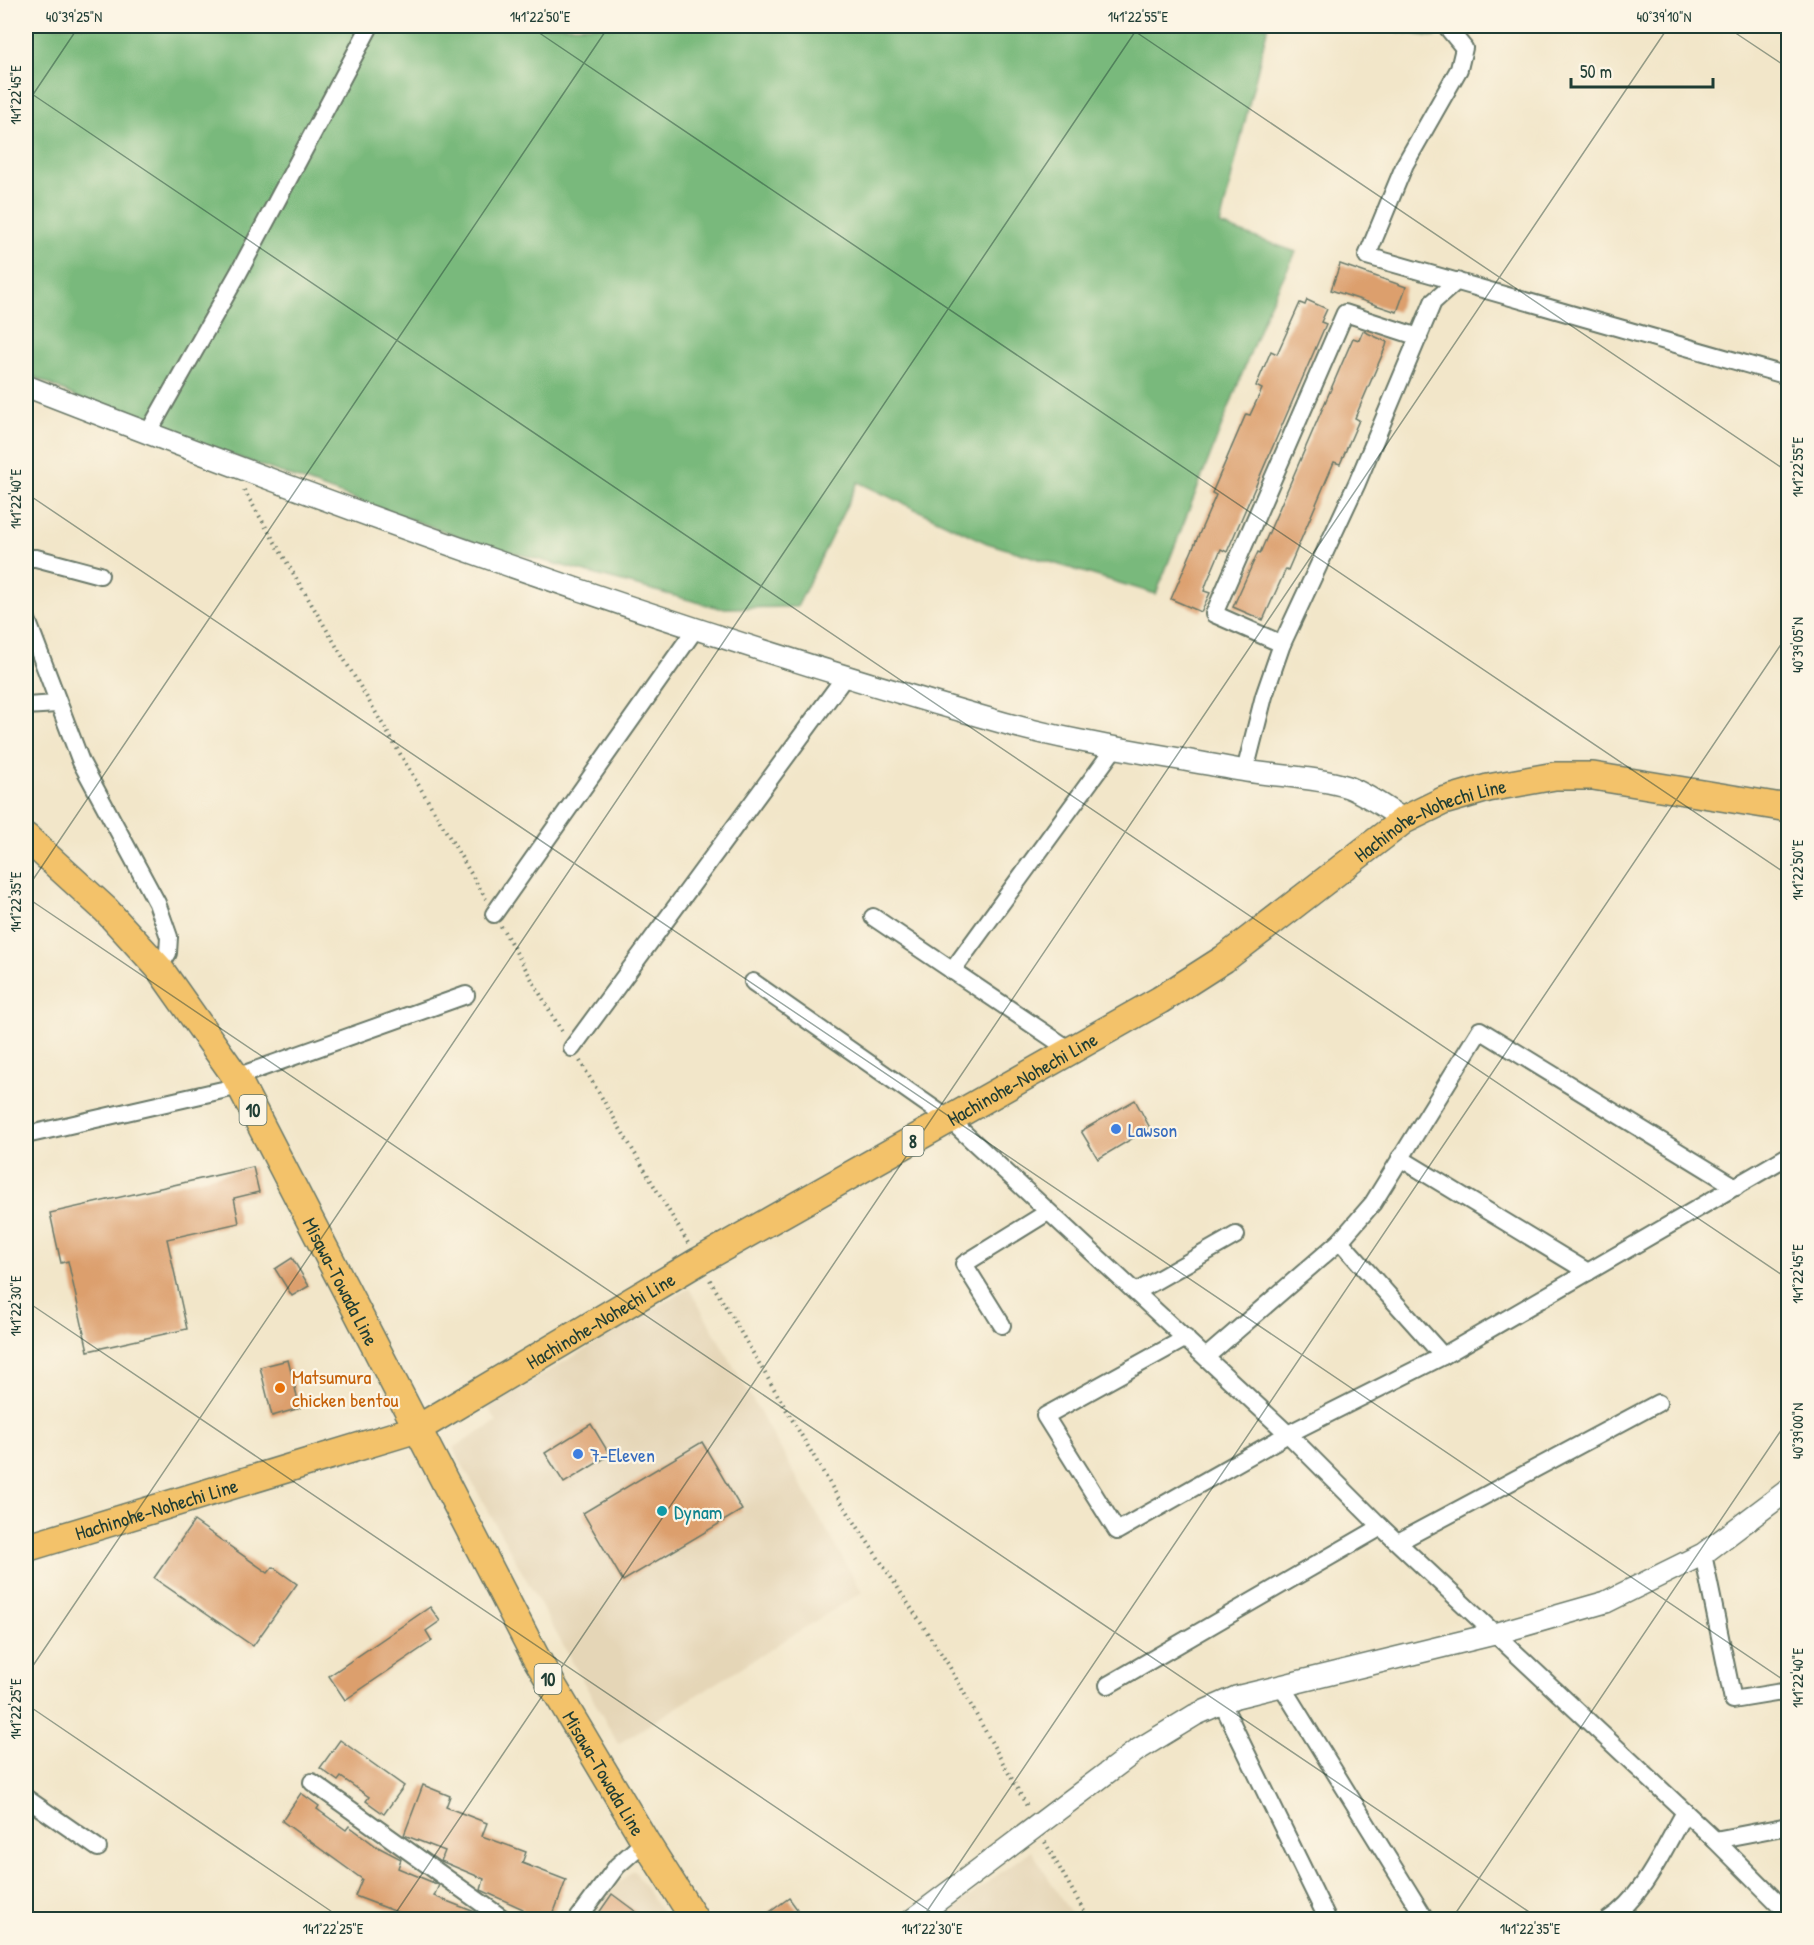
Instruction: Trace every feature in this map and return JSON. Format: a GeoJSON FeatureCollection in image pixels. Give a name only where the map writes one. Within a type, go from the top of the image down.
{"type":"FeatureCollection","features":[{"type":"Feature","properties":{"kind":"main road","name":"Hachinohe-Nohechi Line"},"geometry":{"type":"LineString","coordinates":[[26,1548],[417,1429],[699,1261],[1160,1000],[1224,959],[1404,820],[1443,801],[1488,788],[1556,776],[1593,776],[1788,808]]}},
{"type":"Feature","properties":{"kind":"main road","name":"Misawa-Towada Line"},"geometry":{"type":"LineString","coordinates":[[26,837],[105,910],[159,968],[238,1082],[535,1656],[645,1841],[695,1920]]}},
{"type":"Feature","properties":{"kind":"street"},"geometry":{"type":"LineString","coordinates":[[148,433],[239,272],[370,26]]}},
{"type":"Feature","properties":{"kind":"street"},"geometry":{"type":"LineString","coordinates":[[1446,26],[1464,48],[1459,69],[1405,164],[1366,256],[1457,280],[1788,376]]}},
{"type":"Feature","properties":{"kind":"street"},"geometry":{"type":"LineString","coordinates":[[1245,771],[1264,696],[1282,644],[1357,483],[1433,302],[1457,280]]}},
{"type":"Feature","properties":{"kind":"street"},"geometry":{"type":"LineString","coordinates":[[1282,644],[1214,614],[1345,313],[1419,337]]}},
{"type":"Feature","properties":{"kind":"street"},"geometry":{"type":"LineString","coordinates":[[26,386],[228,463],[844,678],[1021,728],[1245,771],[1346,786],[1376,801],[1404,820]]}},
{"type":"Feature","properties":{"kind":"street"},"geometry":{"type":"LineString","coordinates":[[26,558],[36,558],[100,575]]}},
{"type":"Feature","properties":{"kind":"street"},"geometry":{"type":"LineString","coordinates":[[26,617],[33,658],[57,704],[81,762],[157,903],[169,937],[168,953],[159,968]]}},
{"type":"Feature","properties":{"kind":"street"},"geometry":{"type":"LineString","coordinates":[[494,914],[696,628]]}},
{"type":"Feature","properties":{"kind":"street"},"geometry":{"type":"LineString","coordinates":[[572,1048],[844,678]]}},
{"type":"Feature","properties":{"kind":"street"},"geometry":{"type":"LineString","coordinates":[[26,706],[57,704]]}},
{"type":"Feature","properties":{"kind":"street"},"geometry":{"type":"LineString","coordinates":[[952,971],[1116,746]]}},
{"type":"Feature","properties":{"kind":"street"},"geometry":{"type":"LineString","coordinates":[[873,917],[1070,1050]]}},
{"type":"Feature","properties":{"kind":"street"},"geometry":{"type":"LineString","coordinates":[[753,982],[950,1119],[1288,1434],[1381,1527],[1715,1840],[1788,1913]]}},
{"type":"Feature","properties":{"kind":"street"},"geometry":{"type":"LineString","coordinates":[[26,1135],[238,1082],[466,994]]}},
{"type":"Feature","properties":{"kind":"street"},"geometry":{"type":"LineString","coordinates":[[1206,1357],[1340,1241],[1373,1203],[1480,1030],[1736,1187]]}},
{"type":"Feature","properties":{"kind":"street"},"geometry":{"type":"LineString","coordinates":[[1186,1338],[1045,1416],[1117,1531],[1288,1434],[1443,1356],[1788,1156]]}},
{"type":"Feature","properties":{"kind":"street"},"geometry":{"type":"LineString","coordinates":[[1400,1158],[1588,1272]]}},
{"type":"Feature","properties":{"kind":"street"},"geometry":{"type":"LineString","coordinates":[[1002,1325],[964,1264],[1048,1212]]}},
{"type":"Feature","properties":{"kind":"street"},"geometry":{"type":"LineString","coordinates":[[1136,1292],[1236,1235]]}},
{"type":"Feature","properties":{"kind":"street"},"geometry":{"type":"LineString","coordinates":[[1340,1241],[1443,1356]]}},
{"type":"Feature","properties":{"kind":"street"},"geometry":{"type":"LineString","coordinates":[[1398,1542],[1658,1403]]}},
{"type":"Feature","properties":{"kind":"street"},"geometry":{"type":"LineString","coordinates":[[912,1920],[1136,1751],[1195,1715],[1222,1703],[1281,1685],[1494,1634],[1606,1602],[1703,1554],[1788,1490]]}},
{"type":"Feature","properties":{"kind":"street"},"geometry":{"type":"LineString","coordinates":[[1108,1685],[1381,1527]]}},
{"type":"Feature","properties":{"kind":"street"},"geometry":{"type":"LineString","coordinates":[[1703,1554],[1733,1700],[1788,1690]]}},
{"type":"Feature","properties":{"kind":"street"},"geometry":{"type":"LineString","coordinates":[[1281,1685],[1426,1920]]}},
{"type":"Feature","properties":{"kind":"street"},"geometry":{"type":"LineString","coordinates":[[1222,1703],[1328,1920]]}},
{"type":"Feature","properties":{"kind":"street"},"geometry":{"type":"LineString","coordinates":[[312,1782],[505,1920]]}},
{"type":"Feature","properties":{"kind":"street"},"geometry":{"type":"LineString","coordinates":[[26,1798],[98,1848]]}},
{"type":"Feature","properties":{"kind":"street"},"geometry":{"type":"LineString","coordinates":[[1608,1920],[1622,1911],[1636,1893],[1685,1812]]}},
{"type":"Feature","properties":{"kind":"street"},"geometry":{"type":"LineString","coordinates":[[1715,1840],[1788,1826]]}},
{"type":"Feature","properties":{"kind":"street"},"geometry":{"type":"LineString","coordinates":[[577,1920],[617,1866],[645,1841]]}},
{"type":"Feature","properties":{"kind":"path"},"geometry":{"type":"LineString","coordinates":[[228,463],[836,1494],[948,1664],[1037,1825],[1054,1862],[1089,1920]]}},
{"type":"Feature","properties":{"kind":"shaded area"},"geometry":{"type":"Polygon","coordinates":[[[689,1288],[862,1592],[618,1744],[453,1448],[497,1422],[488,1407],[689,1288]]]}},
{"type":"Feature","properties":{"kind":"shaded area"},"geometry":{"type":"Polygon","coordinates":[[[1031,1850],[1074,1919],[939,1919],[1031,1850]]]}},
{"type":"Feature","properties":{"kind":"shaded area"},"geometry":{"type":"Polygon","coordinates":[[[634,1870],[666,1919],[586,1920],[604,1895],[634,1870]]]}},
{"type":"Feature","properties":{"kind":"green space"},"geometry":{"type":"Polygon","coordinates":[[[26,26],[1268,26],[1220,225],[1296,252],[1267,310],[1156,594],[987,543],[858,482],[797,607],[719,608],[474,542],[95,406],[26,373],[26,26]]]}},
{"type":"Feature","properties":{"kind":"green space"},"geometry":{"type":"Polygon","coordinates":[[[1359,26],[1425,26],[1435,37],[1359,26]]]}},
{"type":"Feature","properties":{"kind":"building"},"geometry":{"type":"Polygon","coordinates":[[[1340,264],[1406,287],[1397,312],[1331,290],[1340,264]]]}},
{"type":"Feature","properties":{"kind":"building"},"geometry":{"type":"Polygon","coordinates":[[[1307,300],[1327,309],[1321,322],[1326,324],[1227,552],[1221,549],[1204,591],[1210,593],[1201,612],[1171,599],[1216,495],[1212,493],[1246,414],[1250,415],[1262,389],[1256,386],[1271,351],[1277,354],[1300,303],[1305,305],[1307,300]]]}},
{"type":"Feature","properties":{"kind":"building"},"geometry":{"type":"Polygon","coordinates":[[[1363,331],[1387,342],[1386,346],[1355,418],[1359,420],[1340,464],[1334,462],[1288,570],[1286,569],[1263,620],[1233,607],[1258,552],[1260,553],[1353,338],[1359,340],[1363,331]]]}},
{"type":"Feature","properties":{"kind":"building","name":"Lawson"},"geometry":{"type":"Polygon","coordinates":[[[1135,1100],[1150,1128],[1098,1159],[1081,1131],[1135,1100]]]}},
{"type":"Feature","properties":{"kind":"building"},"geometry":{"type":"Polygon","coordinates":[[[253,1167],[259,1192],[234,1198],[239,1223],[167,1239],[187,1329],[88,1351],[68,1261],[61,1263],[50,1213],[253,1167]]]}},
{"type":"Feature","properties":{"kind":"building"},"geometry":{"type":"Polygon","coordinates":[[[292,1258],[309,1286],[292,1296],[275,1269],[292,1258]]]}},
{"type":"Feature","properties":{"kind":"building","name":"Matsumura chicken bentou"},"geometry":{"type":"Polygon","coordinates":[[[288,1360],[300,1408],[272,1416],[260,1367],[288,1360]]]}},
{"type":"Feature","properties":{"kind":"building","name":"7-Eleven"},"geometry":{"type":"Polygon","coordinates":[[[591,1424],[610,1455],[564,1483],[545,1453],[591,1424]]]}},
{"type":"Feature","properties":{"kind":"building","name":"Dynam"},"geometry":{"type":"Polygon","coordinates":[[[702,1442],[742,1510],[623,1581],[583,1513],[702,1442]]]}},
{"type":"Feature","properties":{"kind":"building"},"geometry":{"type":"Polygon","coordinates":[[[194,1521],[268,1573],[273,1567],[297,1584],[253,1646],[154,1578],[194,1521]]]}},
{"type":"Feature","properties":{"kind":"building"},"geometry":{"type":"Polygon","coordinates":[[[430,1607],[440,1621],[426,1631],[432,1641],[345,1700],[329,1676],[430,1607]]]}},
{"type":"Feature","properties":{"kind":"building"},"geometry":{"type":"Polygon","coordinates":[[[340,1740],[404,1786],[384,1814],[366,1801],[369,1797],[341,1777],[338,1781],[320,1768],[340,1740]]]}},
{"type":"Feature","properties":{"kind":"building"},"geometry":{"type":"Polygon","coordinates":[[[423,1785],[450,1796],[446,1807],[487,1823],[482,1836],[526,1852],[522,1863],[566,1880],[551,1920],[531,1920],[521,1915],[523,1909],[481,1890],[484,1879],[441,1861],[445,1851],[404,1835],[423,1785]]]}},
{"type":"Feature","properties":{"kind":"building"},"geometry":{"type":"Polygon","coordinates":[[[301,1793],[319,1806],[317,1809],[346,1830],[349,1826],[376,1846],[401,1859],[398,1868],[439,1885],[434,1896],[477,1913],[486,1920],[394,1920],[397,1912],[355,1896],[362,1879],[282,1821],[301,1793]]]}},
{"type":"Feature","properties":{"kind":"building"},"geometry":{"type":"Polygon","coordinates":[[[612,1894],[647,1920],[594,1920],[612,1894]]]}},
{"type":"Feature","properties":{"kind":"building"},"geometry":{"type":"Polygon","coordinates":[[[789,1898],[805,1920],[759,1920],[789,1898]]]}},
{"type":"Feature","properties":{"kind":"place","name":"Lawson"},"geometry":{"type":"Point","coordinates":[1116,1129]}},
{"type":"Feature","properties":{"kind":"place","name":"Matsumura chicken bentou"},"geometry":{"type":"Point","coordinates":[280,1388]}},
{"type":"Feature","properties":{"kind":"place","name":"7-Eleven"},"geometry":{"type":"Point","coordinates":[578,1454]}},
{"type":"Feature","properties":{"kind":"place","name":"Dynam"},"geometry":{"type":"Point","coordinates":[662,1511]}}]}
